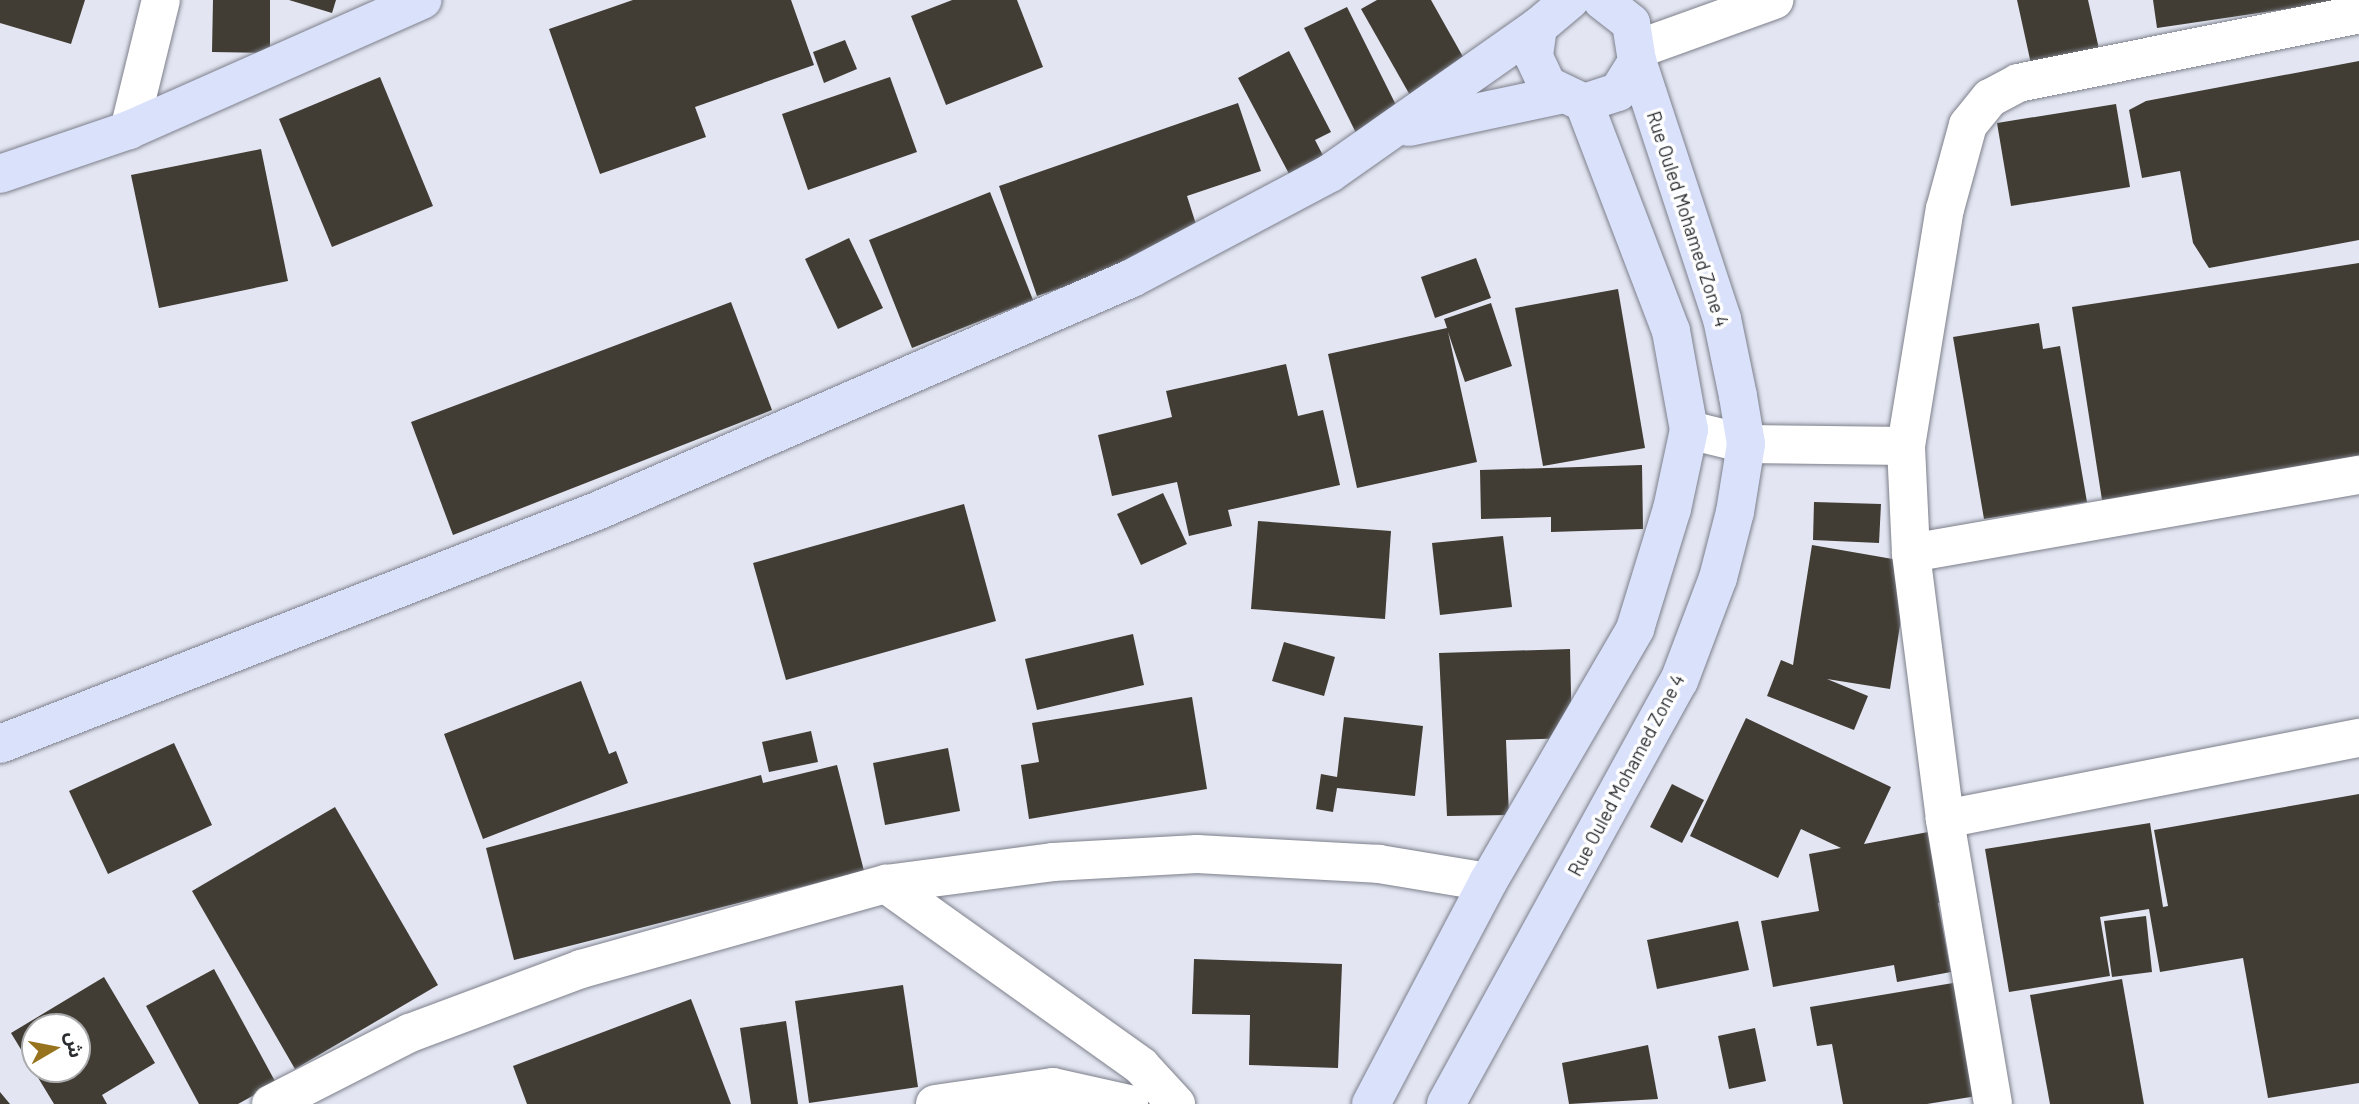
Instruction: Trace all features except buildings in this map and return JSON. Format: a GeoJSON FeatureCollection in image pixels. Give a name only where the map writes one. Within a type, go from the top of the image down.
{"type":"FeatureCollection","features":[{"type":"Feature","properties":{"kind":"street"},"geometry":{"type":"LineString","coordinates":[[129,130],[161,0]]}},
{"type":"Feature","properties":{"kind":"street"},"geometry":{"type":"LineString","coordinates":[[0,174],[129,130],[422,0]]}},
{"type":"Feature","properties":{"kind":"street"},"geometry":{"type":"LineString","coordinates":[[0,744],[868,397],[1132,278],[1330,173],[1397,130],[1538,27],[1570,0]]}},
{"type":"Feature","properties":{"kind":"street","name":"Rue Ouled Mohamed Zone 4"},"geometry":{"type":"LineString","coordinates":[[1446,1104],[1679,681],[1718,578],[1746,444],[1721,319],[1638,50],[1621,11],[1602,0]]}},
{"type":"Feature","properties":{"kind":"street"},"geometry":{"type":"LineString","coordinates":[[1397,130],[1618,92],[1638,50],[1654,0]]}},
{"type":"Feature","properties":{"kind":"street"},"geometry":{"type":"LineString","coordinates":[[1638,50],[1774,0]]}},
{"type":"Feature","properties":{"kind":"street"},"geometry":{"type":"LineString","coordinates":[[1993,1104],[1945,819],[1911,553],[1906,446],[1945,209],[1968,125],[1990,98],[2048,76],[2359,14]]}},
{"type":"Feature","properties":{"kind":"street"},"geometry":{"type":"LineString","coordinates":[[1371,1104],[1488,882],[1635,629],[1655,580],[1689,430],[1671,331],[1651,267],[1571,99],[1538,72],[1538,27]]}},
{"type":"Feature","properties":{"kind":"street"},"geometry":{"type":"LineString","coordinates":[[1689,430],[1746,444],[1906,446]]}},
{"type":"Feature","properties":{"kind":"street"},"geometry":{"type":"LineString","coordinates":[[1911,553],[2359,475]]}},
{"type":"Feature","properties":{"kind":"street"},"geometry":{"type":"LineString","coordinates":[[1945,819],[2359,738]]}},
{"type":"Feature","properties":{"kind":"street"},"geometry":{"type":"LineString","coordinates":[[271,1104],[410,1034],[581,969],[886,884],[1053,862],[1197,854],[1379,864],[1488,882]]}},
{"type":"Feature","properties":{"kind":"street"},"geometry":{"type":"LineString","coordinates":[[886,884],[1141,1066],[1176,1104]]}},
{"type":"Feature","properties":{"kind":"street"},"geometry":{"type":"LineString","coordinates":[[935,1104],[1053,1087],[1129,1104]]}}]}
